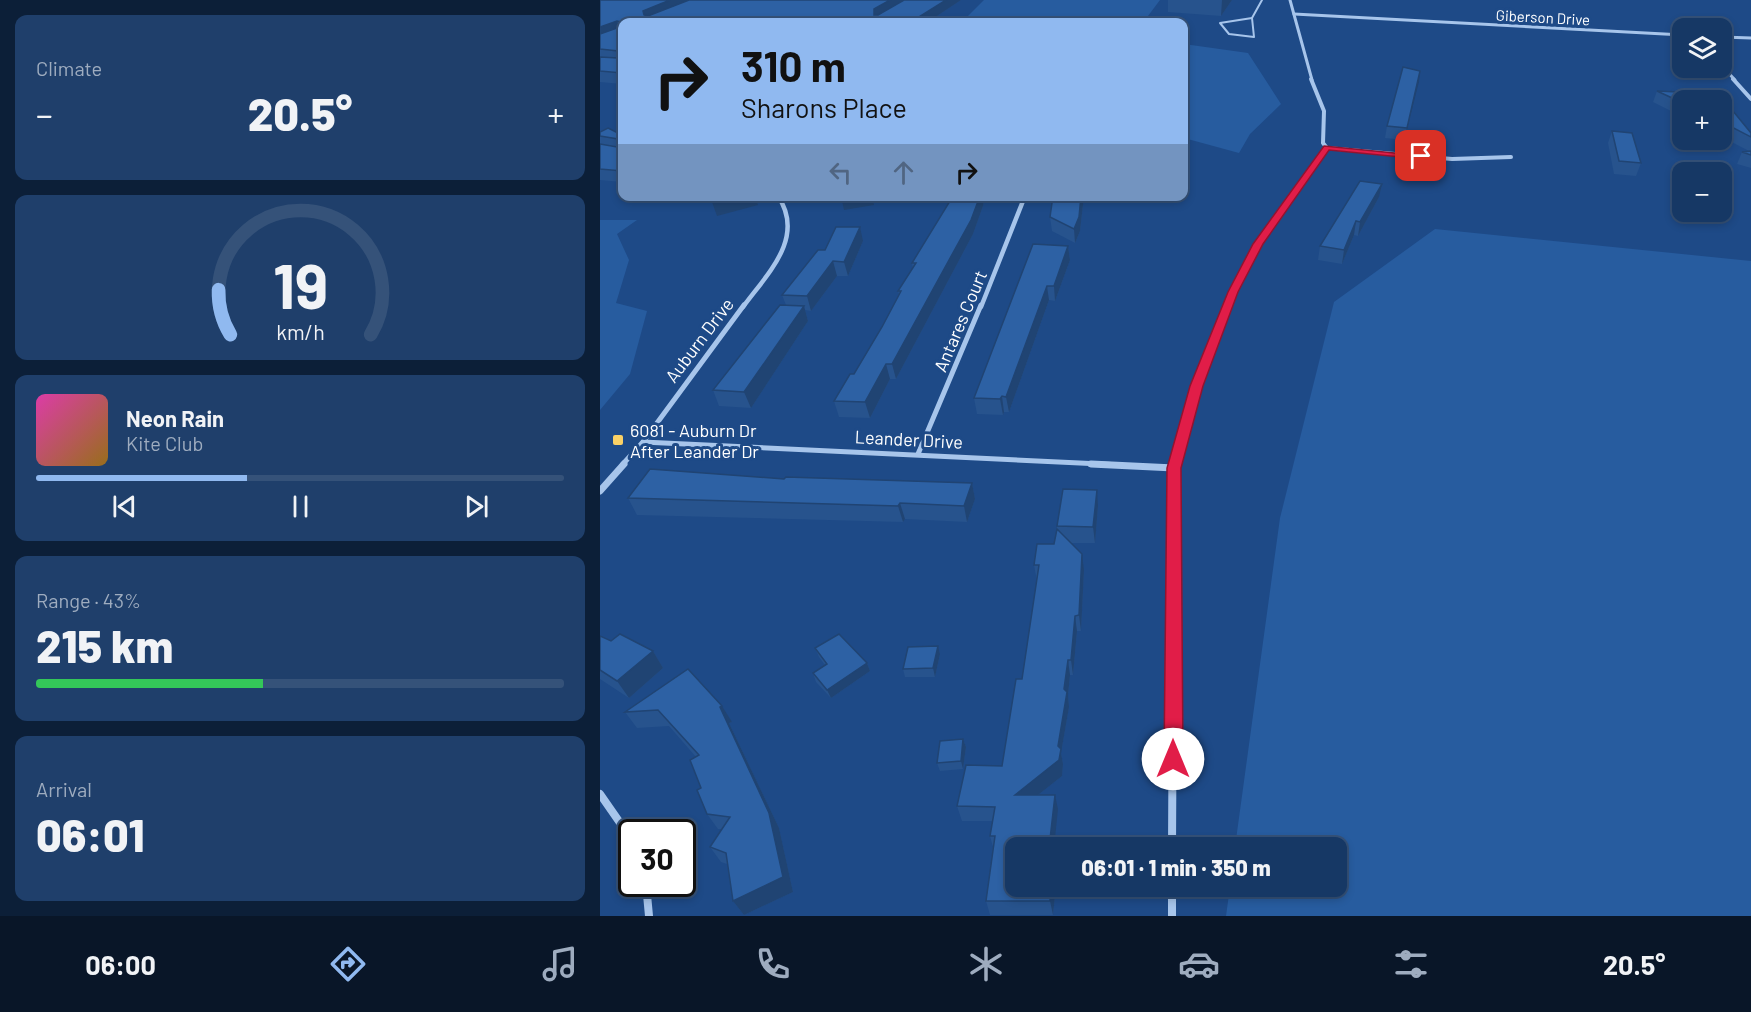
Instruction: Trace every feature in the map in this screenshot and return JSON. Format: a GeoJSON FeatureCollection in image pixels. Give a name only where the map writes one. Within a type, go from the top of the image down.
{"type":"FeatureCollection","features":[{"type":"Feature","properties":{"kind":"street"},"geometry":{"type":"LineString","coordinates":[[1290,0],[1306,66],[1324,105],[1327,124],[1323,143],[1327,148],[1452,159],[1511,157]]}},
{"type":"Feature","properties":{"kind":"street","name":"Giberson Drive"},"geometry":{"type":"LineString","coordinates":[[1294,14],[1672,34]]}},
{"type":"Feature","properties":{"kind":"street"},"geometry":{"type":"LineString","coordinates":[[1732,37],[1751,38]]}},
{"type":"Feature","properties":{"kind":"street"},"geometry":{"type":"LineString","coordinates":[[1732,77],[1751,99]]}},
{"type":"Feature","properties":{"kind":"street"},"geometry":{"type":"LineString","coordinates":[[1172,837],[1174,468],[1196,386],[1233,292],[1258,244],[1327,148]]}},
{"type":"Feature","properties":{"kind":"street","name":"Auburn Drive"},"geometry":{"type":"LineString","coordinates":[[600,491],[643,442],[779,258],[787,243],[790,225],[786,209],[781,201]]}},
{"type":"Feature","properties":{"kind":"street","name":"Antares Court"},"geometry":{"type":"LineString","coordinates":[[918,454],[1018,219],[1023,201]]}},
{"type":"Feature","properties":{"kind":"street","name":"Leander Drive"},"geometry":{"type":"LineString","coordinates":[[643,442],[1174,468]]}},
{"type":"Feature","properties":{"kind":"street"},"geometry":{"type":"LineString","coordinates":[[600,794],[618,820]]}},
{"type":"Feature","properties":{"kind":"street"},"geometry":{"type":"LineString","coordinates":[[648,897],[650,916]]}},
{"type":"Feature","properties":{"kind":"street"},"geometry":{"type":"LineString","coordinates":[[1172,897],[1172,916]]}},
{"type":"Feature","properties":{"kind":"lane"},"geometry":{"type":"LineString","coordinates":[[1252,18],[1224,20],[1220,23],[1221,29],[1230,36],[1254,38],[1252,18],[1262,0]]}},
{"type":"Feature","properties":{"kind":"shaded area"},"geometry":{"type":"Polygon","coordinates":[[[984,0],[1160,0],[1148,16],[1150,18],[966,18],[984,0]]]}},
{"type":"Feature","properties":{"kind":"shaded area"},"geometry":{"type":"Polygon","coordinates":[[[1188,45],[1248,53],[1281,104],[1250,134],[1239,153],[1188,139],[1188,45]]]}},
{"type":"Feature","properties":{"kind":"shaded area"},"geometry":{"type":"Polygon","coordinates":[[[600,220],[637,220],[617,234],[629,260],[616,303],[647,311],[630,374],[600,410],[600,220]]]}},
{"type":"Feature","properties":{"kind":"shaded area"},"geometry":{"type":"Polygon","coordinates":[[[1435,229],[1751,261],[1751,916],[1226,916],[1229,897],[1347,897],[1347,837],[1236,837],[1280,518],[1334,302],[1435,229]]]}},
{"type":"Feature","properties":{"kind":"building"},"geometry":{"type":"Polygon","coordinates":[[[600,0],[670,0],[643,11],[644,15],[648,16],[689,0],[890,0],[874,9],[874,15],[878,15],[904,0],[946,0],[917,18],[618,18],[618,21],[600,27],[600,0]]]}},
{"type":"Feature","properties":{"kind":"building"},"geometry":{"type":"Polygon","coordinates":[[[618,28],[618,51],[600,49],[600,34],[618,28]]]}},
{"type":"Feature","properties":{"kind":"building"},"geometry":{"type":"Polygon","coordinates":[[[600,57],[618,58],[618,73],[600,71],[600,57]]]}},
{"type":"Feature","properties":{"kind":"building"},"geometry":{"type":"Polygon","coordinates":[[[1403,67],[1420,71],[1407,128],[1387,126],[1403,67]]]}},
{"type":"Feature","properties":{"kind":"building"},"geometry":{"type":"Polygon","coordinates":[[[1657,91],[1672,92],[1672,98],[1657,91]]]}},
{"type":"Feature","properties":{"kind":"building"},"geometry":{"type":"Polygon","coordinates":[[[1732,110],[1751,133],[1751,137],[1732,127],[1732,110]]]}},
{"type":"Feature","properties":{"kind":"building"},"geometry":{"type":"Polygon","coordinates":[[[608,128],[618,133],[618,139],[600,136],[600,132],[608,128]]]}},
{"type":"Feature","properties":{"kind":"building"},"geometry":{"type":"Polygon","coordinates":[[[1612,131],[1632,133],[1641,163],[1619,161],[1612,131]]]}},
{"type":"Feature","properties":{"kind":"building"},"geometry":{"type":"Polygon","coordinates":[[[600,144],[617,147],[618,171],[600,169],[600,144]]]}},
{"type":"Feature","properties":{"kind":"building"},"geometry":{"type":"Polygon","coordinates":[[[1360,181],[1382,184],[1360,222],[1356,221],[1344,250],[1320,246],[1360,181]]]}},
{"type":"Feature","properties":{"kind":"building"},"geometry":{"type":"Polygon","coordinates":[[[950,201],[978,201],[971,220],[892,364],[886,364],[865,402],[834,401],[850,374],[854,374],[882,327],[901,291],[898,291],[916,263],[912,263],[950,201]]]}},
{"type":"Feature","properties":{"kind":"building"},"geometry":{"type":"Polygon","coordinates":[[[1052,201],[1081,201],[1079,217],[1074,229],[1050,217],[1052,201]]]}},
{"type":"Feature","properties":{"kind":"building"},"geometry":{"type":"Polygon","coordinates":[[[836,227],[860,227],[844,262],[833,261],[807,296],[782,295],[818,250],[825,250],[836,227]]]}},
{"type":"Feature","properties":{"kind":"building"},"geometry":{"type":"Polygon","coordinates":[[[1033,244],[1068,246],[1054,286],[1047,286],[1006,397],[1002,396],[1000,399],[974,398],[1033,244]]]}},
{"type":"Feature","properties":{"kind":"building"},"geometry":{"type":"Polygon","coordinates":[[[780,305],[804,306],[744,392],[713,390],[780,305]]]}},
{"type":"Feature","properties":{"kind":"building"},"geometry":{"type":"Polygon","coordinates":[[[650,469],[784,479],[786,477],[972,483],[964,506],[628,498],[650,469]]]}},
{"type":"Feature","properties":{"kind":"building"},"geometry":{"type":"Polygon","coordinates":[[[1063,489],[1097,490],[1093,527],[1057,526],[1063,489]]]}},
{"type":"Feature","properties":{"kind":"building"},"geometry":{"type":"Polygon","coordinates":[[[1057,529],[1082,554],[1079,615],[1075,616],[1071,660],[1068,660],[1064,689],[1067,692],[1058,746],[1061,749],[1059,760],[1015,795],[1055,795],[1050,837],[1005,837],[1005,897],[1050,897],[1050,901],[986,901],[995,836],[990,836],[995,807],[957,806],[966,765],[1002,766],[1016,679],[1022,679],[1039,565],[1034,565],[1037,544],[1054,544],[1057,529]]]}},
{"type":"Feature","properties":{"kind":"building"},"geometry":{"type":"Polygon","coordinates":[[[620,634],[653,651],[617,681],[600,670],[600,636],[611,641],[620,634]]]}},
{"type":"Feature","properties":{"kind":"building"},"geometry":{"type":"Polygon","coordinates":[[[839,634],[867,663],[827,690],[813,673],[827,664],[815,648],[839,634]]]}},
{"type":"Feature","properties":{"kind":"building"},"geometry":{"type":"Polygon","coordinates":[[[938,646],[933,668],[903,669],[908,647],[938,646]]]}},
{"type":"Feature","properties":{"kind":"building"},"geometry":{"type":"Polygon","coordinates":[[[688,669],[722,706],[720,707],[769,813],[783,877],[733,901],[726,853],[710,847],[730,817],[707,814],[697,790],[701,788],[690,760],[699,755],[658,710],[625,712],[688,669]]]}},
{"type":"Feature","properties":{"kind":"building"},"geometry":{"type":"Polygon","coordinates":[[[963,739],[961,761],[937,763],[940,741],[963,739]]]}},
{"type":"Feature","properties":{"kind":"place","name":"6081 - Auburn Dr After Leander Dr"},"geometry":{"type":"Point","coordinates":[618,440]}},
{"type":"Feature","properties":{"kind":"route"},"geometry":{"type":"LineString","coordinates":[[1173,759],[1174,468],[1196,386],[1233,292],[1258,244],[1283,206],[1327,148],[1421,156]]}}]}
